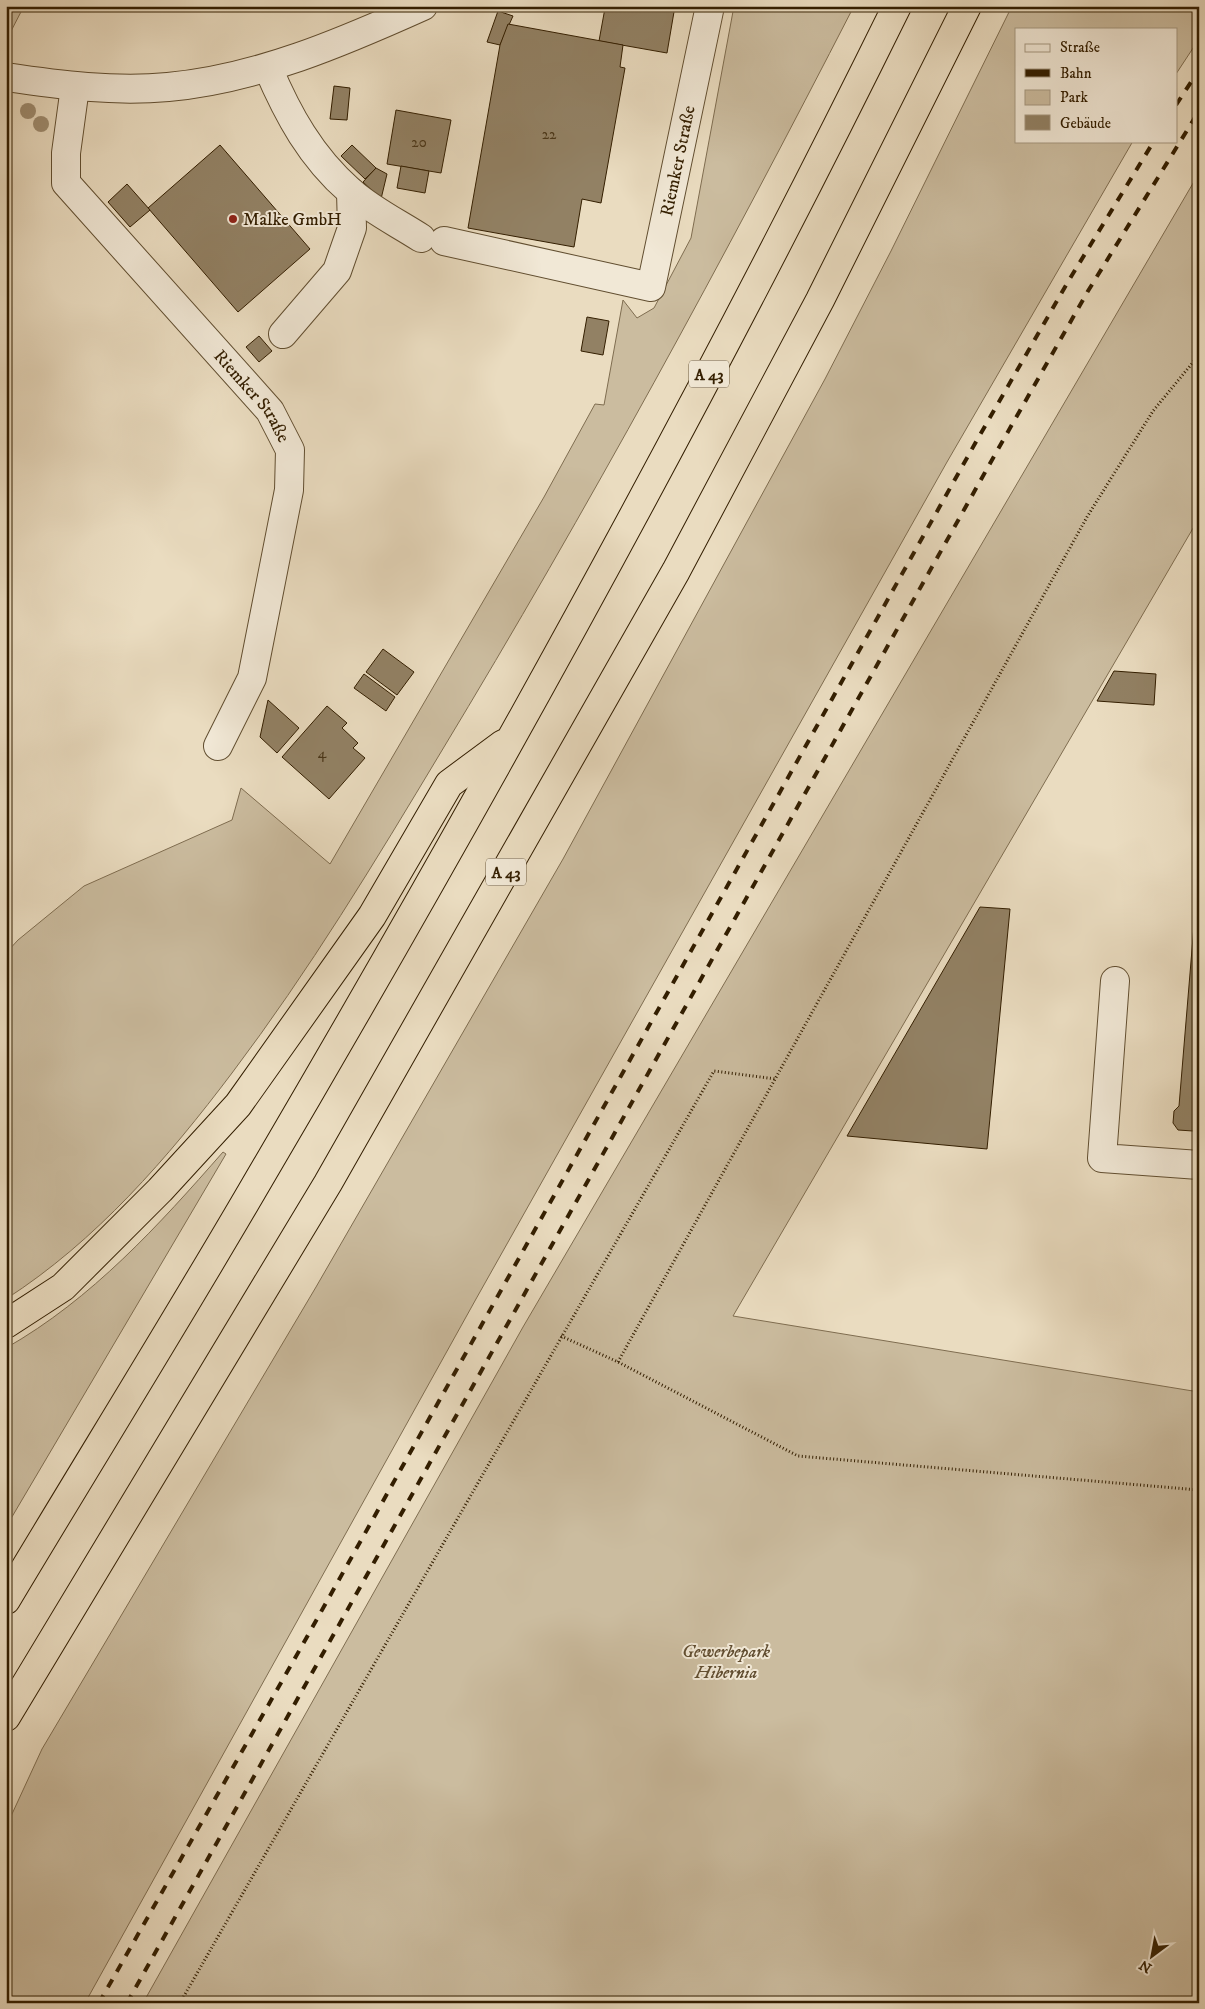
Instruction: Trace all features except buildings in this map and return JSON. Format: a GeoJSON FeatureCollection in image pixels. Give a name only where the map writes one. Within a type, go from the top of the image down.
{"type":"FeatureCollection","features":[{"type":"Feature","properties":{"kind":"highway","name":"A 43"},"geometry":{"type":"LineString","coordinates":[[6,1600],[252,1191],[512,737],[638,508],[770,257],[897,6]]}},
{"type":"Feature","properties":{"kind":"highway","name":"A 43"},"geometry":{"type":"LineString","coordinates":[[6,1717],[328,1183],[671,580],[820,300],[967,6]]}},
{"type":"Feature","properties":{"kind":"highway"},"geometry":{"type":"LineString","coordinates":[[6,1324],[63,1287],[160,1190],[238,1105],[372,916],[448,784],[512,737]]}},
{"type":"Feature","properties":{"kind":"street"},"geometry":{"type":"LineString","coordinates":[[6,76],[75,87],[168,87],[268,68],[423,6]]}},
{"type":"Feature","properties":{"kind":"street","name":"Riemker Straße"},"geometry":{"type":"LineString","coordinates":[[351,192],[432,240],[651,287],[710,6]]}},
{"type":"Feature","properties":{"kind":"street"},"geometry":{"type":"LineString","coordinates":[[268,68],[294,123],[316,155],[351,192],[352,228],[337,271],[283,334]]}},
{"type":"Feature","properties":{"kind":"street","name":"Riemker Straße"},"geometry":{"type":"LineString","coordinates":[[75,87],[66,153],[66,183],[270,411],[290,450],[289,490],[252,678],[218,746]]}},
{"type":"Feature","properties":{"kind":"street"},"geometry":{"type":"LineString","coordinates":[[1115,981],[1102,1158],[1199,1165]]}},
{"type":"Feature","properties":{"kind":"path"},"geometry":{"type":"LineString","coordinates":[[618,1362],[1087,516],[1154,411],[1199,355]]}},
{"type":"Feature","properties":{"kind":"path"},"geometry":{"type":"LineString","coordinates":[[180,2003],[714,1072],[776,1079]]}},
{"type":"Feature","properties":{"kind":"path"},"geometry":{"type":"LineString","coordinates":[[561,1336],[618,1362],[798,1456],[1199,1490]]}},
{"type":"Feature","properties":{"kind":"green space"},"geometry":{"type":"Polygon","coordinates":[[[6,6],[24,6],[8,37],[6,37],[6,6]]]}},
{"type":"Feature","properties":{"kind":"green space"},"geometry":{"type":"Polygon","coordinates":[[[734,6],[854,6],[705,289],[602,476],[496,661],[315,956],[208,1105],[156,1167],[129,1196],[70,1251],[6,1299],[6,953],[18,940],[84,886],[232,820],[241,788],[330,864],[544,497],[595,404],[604,405],[623,300],[637,318],[654,308],[691,238],[734,6]]]}},
{"type":"Feature","properties":{"kind":"green space"},"geometry":{"type":"Polygon","coordinates":[[[1012,6],[1199,6],[1199,39],[1178,71],[1178,28],[1015,28],[1015,142],[1132,142],[947,462],[476,1299],[85,2003],[6,2003],[6,1827],[42,1749],[316,1287],[563,859],[825,379],[891,251],[1012,6]]]}},
{"type":"Feature","properties":{"kind":"green space","name":"Gewerbepark Hibernia"},"geometry":{"type":"Polygon","coordinates":[[[1199,173],[1199,518],[733,1316],[1199,1392],[1199,2003],[143,2003],[523,1327],[1199,173]]]}},
{"type":"Feature","properties":{"kind":"green space"},"geometry":{"type":"Polygon","coordinates":[[[223,1152],[226,1154],[6,1527],[6,1348],[37,1329],[96,1284],[149,1233],[223,1152]]]}},
{"type":"Feature","properties":{"kind":"railway"},"geometry":{"type":"LineString","coordinates":[[1178,102],[1199,70]]}},
{"type":"Feature","properties":{"kind":"railway"},"geometry":{"type":"LineString","coordinates":[[127,2003],[997,451],[1088,291],[1199,111]]}},
{"type":"Feature","properties":{"kind":"railway"},"geometry":{"type":"LineString","coordinates":[[99,2003],[303,1644],[977,440],[1069,280],[1153,142]]}},
{"type":"Feature","properties":{"kind":"place","name":"Malke GmbH"},"geometry":{"type":"Point","coordinates":[233,219]}}]}
